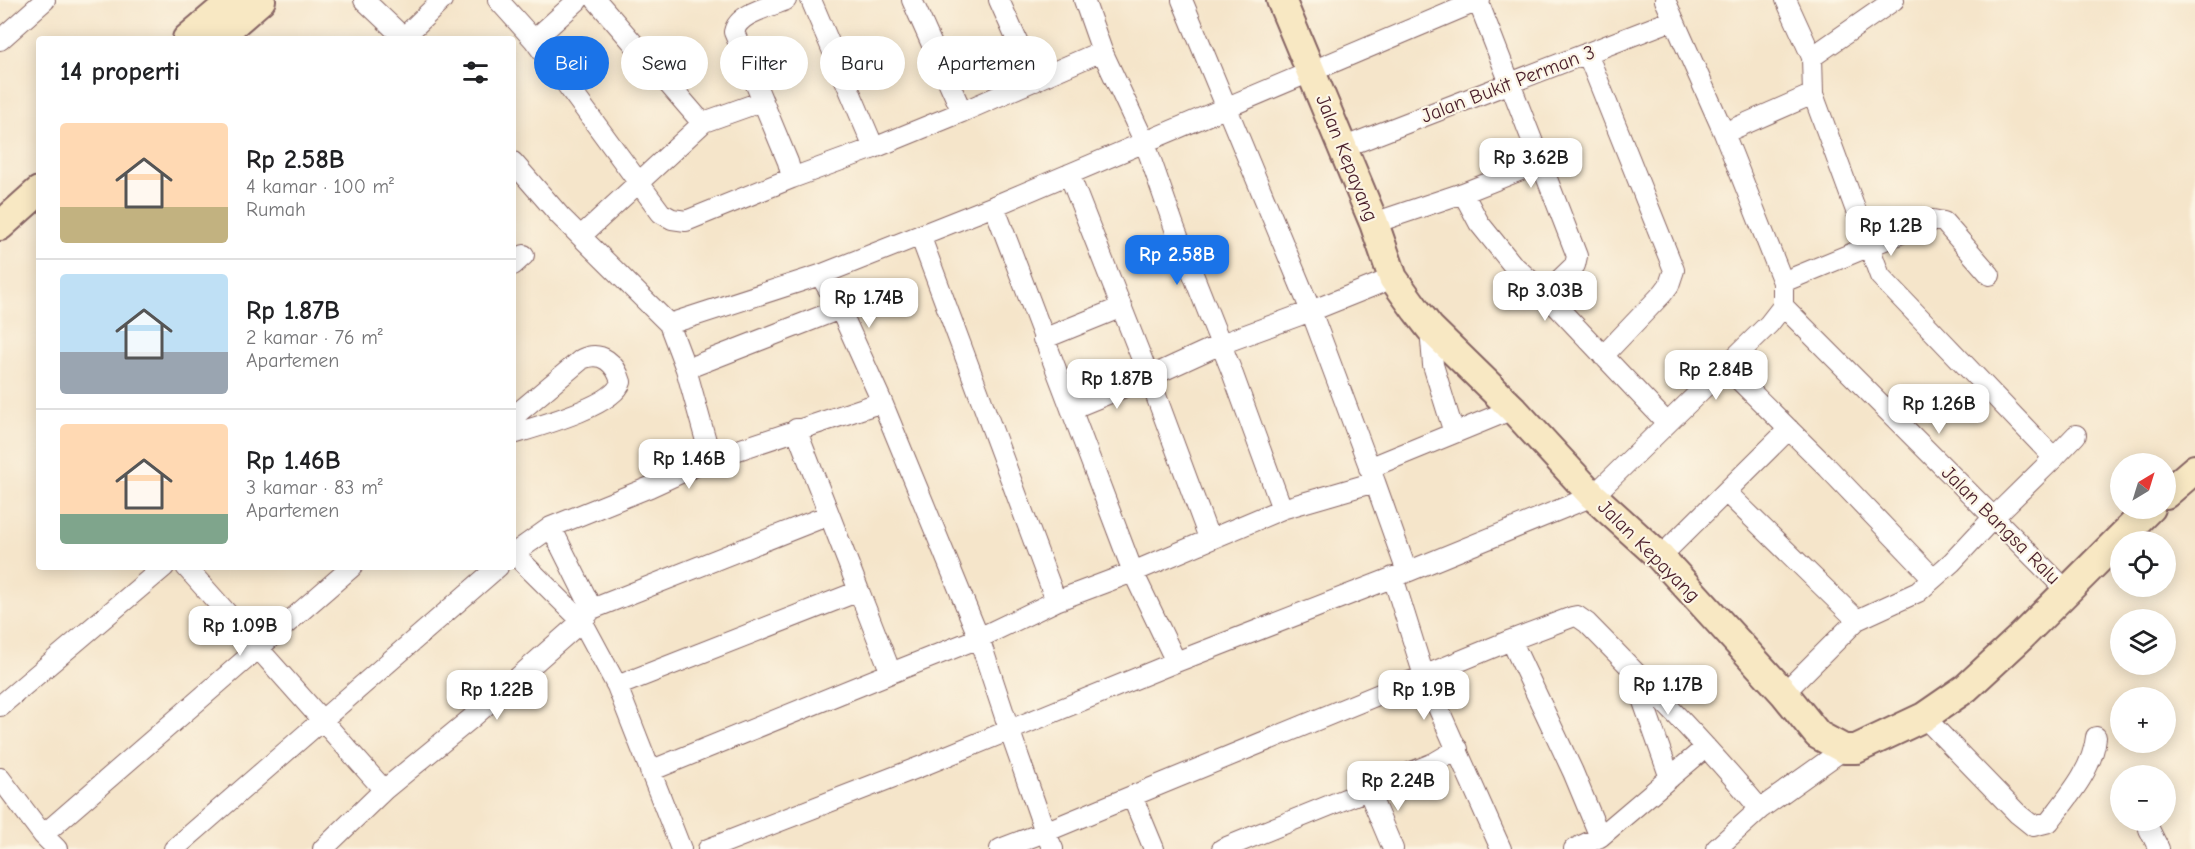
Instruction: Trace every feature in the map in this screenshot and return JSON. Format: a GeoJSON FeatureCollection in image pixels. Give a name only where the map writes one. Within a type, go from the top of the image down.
{"type":"FeatureCollection","features":[{"type":"Feature","properties":{"kind":"street"},"geometry":{"type":"LineString","coordinates":[[0,40],[45,0]]}},
{"type":"Feature","properties":{"kind":"street"},"geometry":{"type":"LineString","coordinates":[[191,36],[233,0]]}},
{"type":"Feature","properties":{"kind":"street"},"geometry":{"type":"LineString","coordinates":[[220,36],[261,0]]}},
{"type":"Feature","properties":{"kind":"street"},"geometry":{"type":"LineString","coordinates":[[364,0],[402,36]]}},
{"type":"Feature","properties":{"kind":"street"},"geometry":{"type":"LineString","coordinates":[[406,36],[442,0]]}},
{"type":"Feature","properties":{"kind":"street"},"geometry":{"type":"LineString","coordinates":[[498,0],[534,40]]}},
{"type":"Feature","properties":{"kind":"street"},"geometry":{"type":"LineString","coordinates":[[538,36],[578,0]]}},
{"type":"Feature","properties":{"kind":"street"},"geometry":{"type":"LineString","coordinates":[[596,0],[697,117],[704,122]]}},
{"type":"Feature","properties":{"kind":"street"},"geometry":{"type":"LineString","coordinates":[[786,0],[743,18],[734,32],[788,162],[792,178]]}},
{"type":"Feature","properties":{"kind":"street"},"geometry":{"type":"LineString","coordinates":[[811,0],[874,148]]}},
{"type":"Feature","properties":{"kind":"street"},"geometry":{"type":"LineString","coordinates":[[912,0],[962,112]]}},
{"type":"Feature","properties":{"kind":"street"},"geometry":{"type":"LineString","coordinates":[[999,0],[1015,36]]}},
{"type":"Feature","properties":{"kind":"street"},"geometry":{"type":"LineString","coordinates":[[1084,0],[1102,51],[1144,143],[1282,509]]}},
{"type":"Feature","properties":{"kind":"street"},"geometry":{"type":"LineString","coordinates":[[1182,0],[1311,311],[1372,475],[1400,574],[1424,676],[1501,849]]}},
{"type":"Feature","properties":{"kind":"street","name":"Jalan Kepayang"},"geometry":{"type":"LineString","coordinates":[[1281,0],[1374,223],[1394,278],[1430,327],[1513,409],[1593,496],[1660,557],[1784,693],[1818,735],[1844,749]]}},
{"type":"Feature","properties":{"kind":"street"},"geometry":{"type":"LineString","coordinates":[[669,324],[820,275],[994,206],[1227,109],[1479,0],[1577,256],[1575,265],[1545,294]]}},
{"type":"Feature","properties":{"kind":"street"},"geometry":{"type":"LineString","coordinates":[[708,849],[922,766],[1009,729],[1593,496],[1768,324],[1783,306],[1783,282],[1724,133],[1665,0]]}},
{"type":"Feature","properties":{"kind":"street"},"geometry":{"type":"LineString","coordinates":[[1786,0],[1812,57],[1813,94],[1880,276],[2054,458]]}},
{"type":"Feature","properties":{"kind":"street"},"geometry":{"type":"LineString","coordinates":[[1812,57],[1894,0]]}},
{"type":"Feature","properties":{"kind":"street","name":"Jalan Bukit Perman 3"},"geometry":{"type":"LineString","coordinates":[[1342,148],[1673,20]]}},
{"type":"Feature","properties":{"kind":"street"},"geometry":{"type":"LineString","coordinates":[[1057,71],[1102,51]]}},
{"type":"Feature","properties":{"kind":"street"},"geometry":{"type":"LineString","coordinates":[[1587,53],[1674,270],[1669,285],[1663,293],[1603,356]]}},
{"type":"Feature","properties":{"kind":"street"},"geometry":{"type":"LineString","coordinates":[[570,90],[661,213],[672,219],[686,221],[874,148],[1014,90]]}},
{"type":"Feature","properties":{"kind":"street"},"geometry":{"type":"LineString","coordinates":[[1724,133],[1813,94]]}},
{"type":"Feature","properties":{"kind":"street"},"geometry":{"type":"LineString","coordinates":[[581,236],[704,122],[763,101]]}},
{"type":"Feature","properties":{"kind":"street"},"geometry":{"type":"LineString","coordinates":[[1374,223],[1463,193],[1541,162]]}},
{"type":"Feature","properties":{"kind":"street"},"geometry":{"type":"LineString","coordinates":[[516,165],[560,216],[669,324],[686,369],[711,459]]}},
{"type":"Feature","properties":{"kind":"street"},"geometry":{"type":"LineString","coordinates":[[0,204],[36,172]]}},
{"type":"Feature","properties":{"kind":"street"},"geometry":{"type":"LineString","coordinates":[[1069,174],[1209,538]]}},
{"type":"Feature","properties":{"kind":"street"},"geometry":{"type":"LineString","coordinates":[[1463,193],[1479,223],[1512,264],[1545,294],[1667,423]]}},
{"type":"Feature","properties":{"kind":"street"},"geometry":{"type":"LineString","coordinates":[[0,226],[36,194]]}},
{"type":"Feature","properties":{"kind":"street"},"geometry":{"type":"LineString","coordinates":[[994,206],[1133,572],[1176,662]]}},
{"type":"Feature","properties":{"kind":"street"},"geometry":{"type":"LineString","coordinates":[[1783,282],[1933,220],[1944,222],[1990,275]]}},
{"type":"Feature","properties":{"kind":"street"},"geometry":{"type":"LineString","coordinates":[[920,235],[1056,601]]}},
{"type":"Feature","properties":{"kind":"street"},"geometry":{"type":"LineString","coordinates":[[820,275],[840,309],[882,402],[979,638],[1049,840]]}},
{"type":"Feature","properties":{"kind":"street"},"geometry":{"type":"LineString","coordinates":[[1071,409],[1221,344],[1394,278]]}},
{"type":"Feature","properties":{"kind":"street","name":"Jalan Bangsa Ralu"},"geometry":{"type":"LineString","coordinates":[[1783,306],[2067,591]]}},
{"type":"Feature","properties":{"kind":"street"},"geometry":{"type":"LineString","coordinates":[[1043,339],[1122,307]]}},
{"type":"Feature","properties":{"kind":"street"},"geometry":{"type":"LineString","coordinates":[[686,369],[840,309]]}},
{"type":"Feature","properties":{"kind":"street"},"geometry":{"type":"LineString","coordinates":[[1430,327],[1433,365],[1454,433]]}},
{"type":"Feature","properties":{"kind":"street"},"geometry":{"type":"LineString","coordinates":[[516,414],[582,359],[596,356],[606,360],[615,367],[621,382],[615,394],[558,421],[516,433]]}},
{"type":"Feature","properties":{"kind":"street"},"geometry":{"type":"LineString","coordinates":[[1725,366],[1933,578]]}},
{"type":"Feature","properties":{"kind":"street"},"geometry":{"type":"LineString","coordinates":[[516,552],[551,527],[650,487],[711,459],[882,402]]}},
{"type":"Feature","properties":{"kind":"street"},"geometry":{"type":"LineString","coordinates":[[650,771],[979,638],[1056,601],[1133,572],[1209,538],[1372,475],[1454,433],[1513,409]]}},
{"type":"Feature","properties":{"kind":"street"},"geometry":{"type":"LineString","coordinates":[[796,429],[891,673]]}},
{"type":"Feature","properties":{"kind":"street"},"geometry":{"type":"LineString","coordinates":[[1660,557],[1789,429]]}},
{"type":"Feature","properties":{"kind":"street"},"geometry":{"type":"LineString","coordinates":[[1784,693],[1857,620],[1918,592],[1952,562],[2076,435]]}},
{"type":"Feature","properties":{"kind":"street"},"geometry":{"type":"LineString","coordinates":[[2176,485],[2195,469]]}},
{"type":"Feature","properties":{"kind":"street"},"geometry":{"type":"LineString","coordinates":[[1726,492],[1857,620]]}},
{"type":"Feature","properties":{"kind":"street"},"geometry":{"type":"LineString","coordinates":[[336,845],[384,790],[473,717],[587,615],[830,515]]}},
{"type":"Feature","properties":{"kind":"street"},"geometry":{"type":"LineString","coordinates":[[1716,849],[1760,809],[1844,749],[1856,748],[1924,717],[1966,688],[2139,519]]}},
{"type":"Feature","properties":{"kind":"street"},"geometry":{"type":"LineString","coordinates":[[551,527],[681,849]]}},
{"type":"Feature","properties":{"kind":"street"},"geometry":{"type":"LineString","coordinates":[[516,556],[587,615]]}},
{"type":"Feature","properties":{"kind":"street"},"geometry":{"type":"LineString","coordinates":[[1,702],[160,570]]}},
{"type":"Feature","properties":{"kind":"street"},"geometry":{"type":"LineString","coordinates":[[189,570],[384,790]]}},
{"type":"Feature","properties":{"kind":"street"},"geometry":{"type":"LineString","coordinates":[[0,778],[50,842],[258,649],[349,570]]}},
{"type":"Feature","properties":{"kind":"street"},"geometry":{"type":"LineString","coordinates":[[174,849],[495,570]]}},
{"type":"Feature","properties":{"kind":"street"},"geometry":{"type":"LineString","coordinates":[[616,686],[859,591]]}},
{"type":"Feature","properties":{"kind":"street"},"geometry":{"type":"LineString","coordinates":[[1000,849],[1049,840],[1132,796],[1511,640],[1577,616],[1587,623],[1706,747],[1760,809]]}},
{"type":"Feature","properties":{"kind":"street"},"geometry":{"type":"LineString","coordinates":[[1511,640],[1573,772],[1600,837]]}},
{"type":"Feature","properties":{"kind":"street"},"geometry":{"type":"LineString","coordinates":[[1631,668],[1670,778]]}},
{"type":"Feature","properties":{"kind":"street"},"geometry":{"type":"LineString","coordinates":[[1924,717],[2033,826],[2049,822],[2076,786],[2094,753],[2096,737]]}},
{"type":"Feature","properties":{"kind":"street"},"geometry":{"type":"LineString","coordinates":[[1574,849],[1600,837],[1706,747]]}},
{"type":"Feature","properties":{"kind":"street"},"geometry":{"type":"LineString","coordinates":[[1222,849],[1434,763],[1458,749]]}},
{"type":"Feature","properties":{"kind":"street"},"geometry":{"type":"LineString","coordinates":[[1368,790],[1393,849]]}},
{"type":"Feature","properties":{"kind":"street"},"geometry":{"type":"LineString","coordinates":[[1132,796],[1154,849]]}},
{"type":"Feature","properties":{"kind":"street"},"geometry":{"type":"LineString","coordinates":[[2150,831],[2159,849]]}}]}
